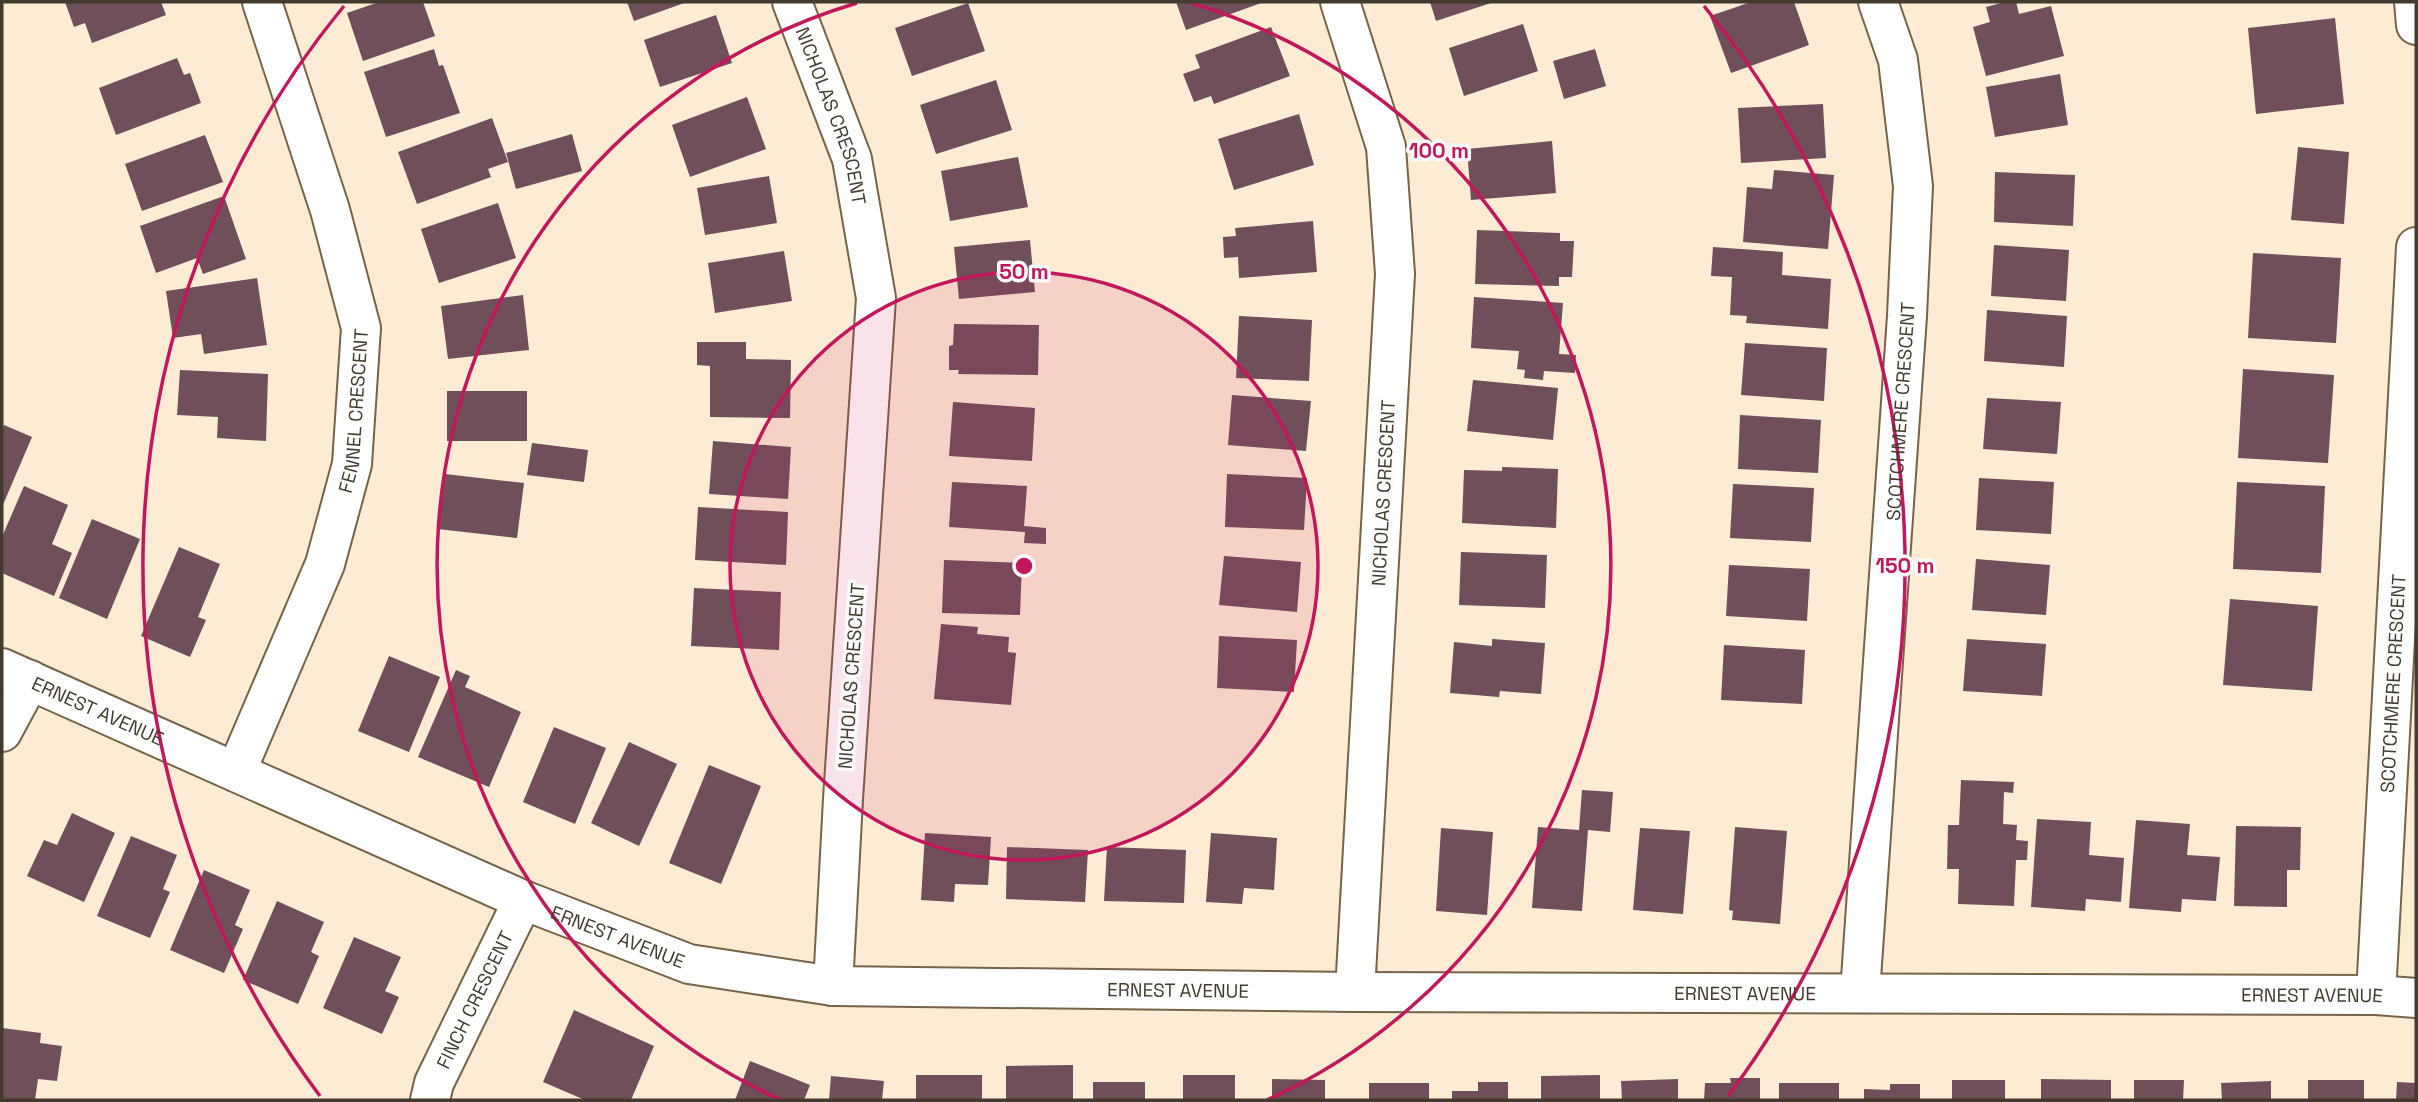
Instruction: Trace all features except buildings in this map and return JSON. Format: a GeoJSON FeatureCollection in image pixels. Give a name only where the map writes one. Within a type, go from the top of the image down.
{"type":"FeatureCollection","features":[{"type":"Feature","properties":{"kind":"street","name":"FENNEL CRESCENT"},"geometry":{"type":"LineString","coordinates":[[236,772],[325,564],[352,464],[360,327],[330,210],[262,2]]}},
{"type":"Feature","properties":{"kind":"street","name":"NICHOLAS CRESCENT"},"geometry":{"type":"LineString","coordinates":[[792,2],[852,159],[876,298],[833,986]]}},
{"type":"Feature","properties":{"kind":"street","name":"NICHOLAS CRESCENT"},"geometry":{"type":"LineString","coordinates":[[1340,2],[1387,147],[1395,274],[1355,992]]}},
{"type":"Feature","properties":{"kind":"street","name":"SCOTCHMERE CRESCENT"},"geometry":{"type":"LineString","coordinates":[[1860,993],[1905,344],[1913,186],[1898,60],[1878,2]]}},
{"type":"Feature","properties":{"kind":"street"},"geometry":{"type":"LineString","coordinates":[[2414,2],[2416,25]]}},
{"type":"Feature","properties":{"kind":"street","name":"SCOTCHMERE CRESCENT"},"geometry":{"type":"LineString","coordinates":[[2376,995],[2416,247]]}},
{"type":"Feature","properties":{"kind":"street","name":"ERNEST AVENUE"},"geometry":{"type":"LineString","coordinates":[[16,674],[523,900],[689,964],[833,986],[1355,992],[2376,995],[2416,998]]}},
{"type":"Feature","properties":{"kind":"street"},"geometry":{"type":"LineString","coordinates":[[2,732],[16,674]]}},
{"type":"Feature","properties":{"kind":"street","name":"FINCH CRESCENT"},"geometry":{"type":"LineString","coordinates":[[430,1100],[434,1083],[523,900]]}}]}
